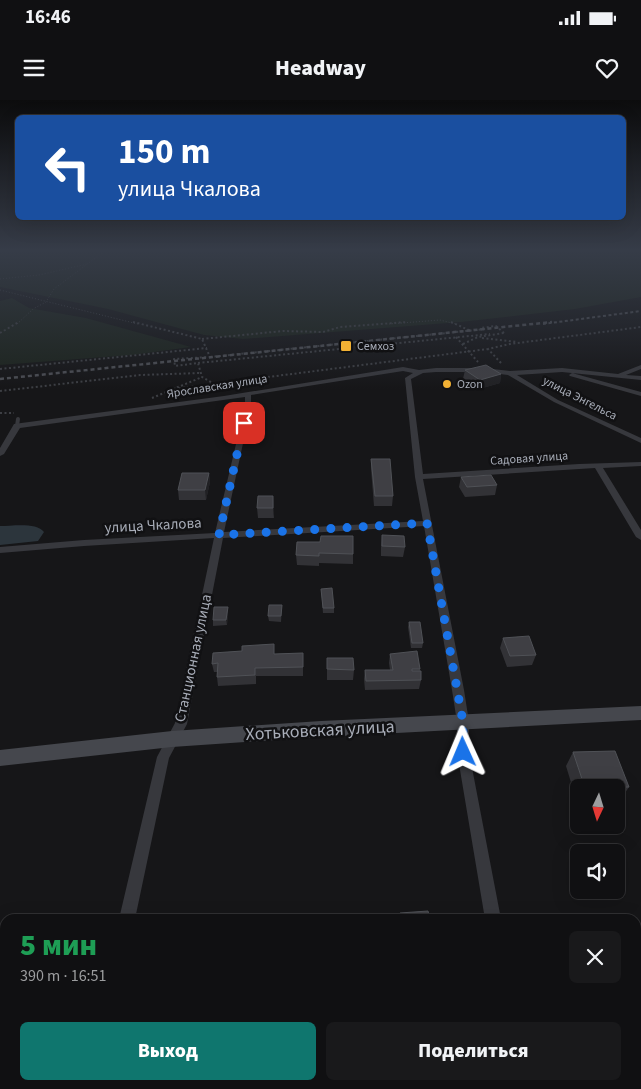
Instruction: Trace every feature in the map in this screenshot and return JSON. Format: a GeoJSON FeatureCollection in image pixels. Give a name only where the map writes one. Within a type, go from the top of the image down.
{"type":"FeatureCollection","features":[{"type":"Feature","properties":{"kind":"main road","name":"Хотьковская улица"},"geometry":{"type":"LineString","coordinates":[[0,758],[172,739],[641,713]]}},
{"type":"Feature","properties":{"kind":"street"},"geometry":{"type":"LineString","coordinates":[[616,375],[641,367]]}},
{"type":"Feature","properties":{"kind":"street","name":"Ярославская улица"},"geometry":{"type":"LineString","coordinates":[[0,454],[18,422],[248,394],[403,369],[420,372],[484,370],[510,373]]}},
{"type":"Feature","properties":{"kind":"street"},"geometry":{"type":"LineString","coordinates":[[548,370],[641,394]]}},
{"type":"Feature","properties":{"kind":"street"},"geometry":{"type":"LineString","coordinates":[[510,373],[548,370],[584,371],[641,378]]}},
{"type":"Feature","properties":{"kind":"street"},"geometry":{"type":"LineString","coordinates":[[420,372],[408,378],[418,477],[463,722],[463,752],[492,914]]}},
{"type":"Feature","properties":{"kind":"street","name":"улица Энгельса"},"geometry":{"type":"LineString","coordinates":[[510,373],[556,401],[641,441]]}},
{"type":"Feature","properties":{"kind":"street","name":"Станционная улица"},"geometry":{"type":"LineString","coordinates":[[128,914],[163,757],[181,724],[219,535],[248,406],[248,394]]}},
{"type":"Feature","properties":{"kind":"street","name":"Садовая улица"},"geometry":{"type":"LineString","coordinates":[[418,477],[641,464]]}},
{"type":"Feature","properties":{"kind":"street"},"geometry":{"type":"LineString","coordinates":[[598,466],[641,537]]}},
{"type":"Feature","properties":{"kind":"street","name":"улица Чкалова"},"geometry":{"type":"LineString","coordinates":[[0,550],[84,543],[427,523]]}},
{"type":"Feature","properties":{"kind":"path"},"geometry":{"type":"LineString","coordinates":[[24,296],[202,339],[283,331],[323,332],[340,327],[440,320],[462,326],[471,331]]}},
{"type":"Feature","properties":{"kind":"path"},"geometry":{"type":"LineString","coordinates":[[0,333],[17,324],[33,309],[46,302],[50,296]]}},
{"type":"Feature","properties":{"kind":"path"},"geometry":{"type":"LineString","coordinates":[[463,344],[478,338],[504,333],[496,326],[480,328],[482,330]]}},
{"type":"Feature","properties":{"kind":"path"},"geometry":{"type":"LineString","coordinates":[[174,389],[488,349],[641,327]]}},
{"type":"Feature","properties":{"kind":"path"},"geometry":{"type":"LineString","coordinates":[[486,330],[174,359],[175,366],[490,334]]}},
{"type":"Feature","properties":{"kind":"path"},"geometry":{"type":"LineString","coordinates":[[456,337],[470,351]]}},
{"type":"Feature","properties":{"kind":"path"},"geometry":{"type":"LineString","coordinates":[[478,338],[520,343]]}},
{"type":"Feature","properties":{"kind":"path"},"geometry":{"type":"LineString","coordinates":[[202,339],[208,348],[210,357]]}},
{"type":"Feature","properties":{"kind":"path"},"geometry":{"type":"LineString","coordinates":[[0,369],[208,348]]}},
{"type":"Feature","properties":{"kind":"path"},"geometry":{"type":"LineString","coordinates":[[488,349],[510,373]]}},
{"type":"Feature","properties":{"kind":"path"},"geometry":{"type":"LineString","coordinates":[[198,363],[202,377],[213,385]]}},
{"type":"Feature","properties":{"kind":"path"},"geometry":{"type":"LineString","coordinates":[[0,391],[140,375],[200,373]]}},
{"type":"Feature","properties":{"kind":"path"},"geometry":{"type":"LineString","coordinates":[[150,399],[202,377]]}},
{"type":"Feature","properties":{"kind":"shaded area"},"geometry":{"type":"Polygon","coordinates":[[[45,296],[641,296],[575,309],[461,322],[243,339],[204,335],[108,309],[45,296]]]}},
{"type":"Feature","properties":{"kind":"shaded area"},"geometry":{"type":"Polygon","coordinates":[[[12,298],[29,308],[86,318],[191,347],[132,355],[0,365],[0,301],[12,298]]]}},
{"type":"Feature","properties":{"kind":"shaded area"},"geometry":{"type":"Polygon","coordinates":[[[0,526],[30,526],[41,529],[44,532],[38,541],[0,545],[0,526]]]}},
{"type":"Feature","properties":{"kind":"building"},"geometry":{"type":"Polygon","coordinates":[[[486,365],[501,374],[480,380],[465,370],[486,365]]]}},
{"type":"Feature","properties":{"kind":"building"},"geometry":{"type":"Polygon","coordinates":[[[371,459],[390,459],[393,496],[375,496],[371,459]]]}},
{"type":"Feature","properties":{"kind":"building"},"geometry":{"type":"Polygon","coordinates":[[[182,473],[209,473],[205,490],[178,490],[182,473]]]}},
{"type":"Feature","properties":{"kind":"building"},"geometry":{"type":"Polygon","coordinates":[[[491,475],[497,485],[467,487],[461,477],[491,475]]]}},
{"type":"Feature","properties":{"kind":"building"},"geometry":{"type":"Polygon","coordinates":[[[258,496],[273,496],[273,508],[257,508],[258,496]]]}},
{"type":"Feature","properties":{"kind":"building"},"geometry":{"type":"Polygon","coordinates":[[[382,535],[404,536],[405,547],[382,546],[382,535]]]}},
{"type":"Feature","properties":{"kind":"building"},"geometry":{"type":"Polygon","coordinates":[[[321,536],[353,536],[353,554],[319,553],[319,556],[296,555],[297,542],[320,542],[321,536]]]}},
{"type":"Feature","properties":{"kind":"building"},"geometry":{"type":"Polygon","coordinates":[[[332,588],[334,608],[323,608],[321,589],[332,588]]]}},
{"type":"Feature","properties":{"kind":"building"},"geometry":{"type":"Polygon","coordinates":[[[269,605],[282,605],[281,616],[268,616],[269,605]]]}},
{"type":"Feature","properties":{"kind":"building"},"geometry":{"type":"Polygon","coordinates":[[[214,607],[228,607],[226,620],[213,620],[214,607]]]}},
{"type":"Feature","properties":{"kind":"building"},"geometry":{"type":"Polygon","coordinates":[[[409,622],[420,622],[423,643],[412,643],[409,622]]]}},
{"type":"Feature","properties":{"kind":"building"},"geometry":{"type":"Polygon","coordinates":[[[529,636],[536,655],[510,656],[503,638],[529,636]]]}},
{"type":"Feature","properties":{"kind":"building"},"geometry":{"type":"Polygon","coordinates":[[[274,644],[274,654],[303,653],[303,667],[255,668],[255,675],[217,677],[218,663],[212,664],[213,653],[242,651],[242,646],[274,644]]]}},
{"type":"Feature","properties":{"kind":"building"},"geometry":{"type":"Polygon","coordinates":[[[417,651],[420,669],[412,669],[412,671],[421,671],[421,680],[366,681],[365,670],[393,670],[390,654],[417,651]]]}},
{"type":"Feature","properties":{"kind":"building"},"geometry":{"type":"Polygon","coordinates":[[[327,658],[353,658],[354,670],[327,669],[327,658]]]}},
{"type":"Feature","properties":{"kind":"building"},"geometry":{"type":"Polygon","coordinates":[[[615,751],[629,787],[625,787],[625,779],[582,779],[573,752],[615,751]]]}},
{"type":"Feature","properties":{"kind":"building"},"geometry":{"type":"Polygon","coordinates":[[[428,911],[429,914],[400,914],[428,911]]]}},
{"type":"Feature","properties":{"kind":"railway"},"geometry":{"type":"LineString","coordinates":[[543,324],[641,311]]}},
{"type":"Feature","properties":{"kind":"railway"},"geometry":{"type":"LineString","coordinates":[[0,379],[552,322]]}},
{"type":"Feature","properties":{"kind":"place","name":"Семхоз"},"geometry":{"type":"Point","coordinates":[346,346]}},
{"type":"Feature","properties":{"kind":"place","name":"Ozon"},"geometry":{"type":"Point","coordinates":[447,384]}},
{"type":"Feature","properties":{"kind":"route"},"geometry":{"type":"LineString","coordinates":[[244,423],[219,535],[427,523],[458,690],[463,722],[463,752]]}}]}
